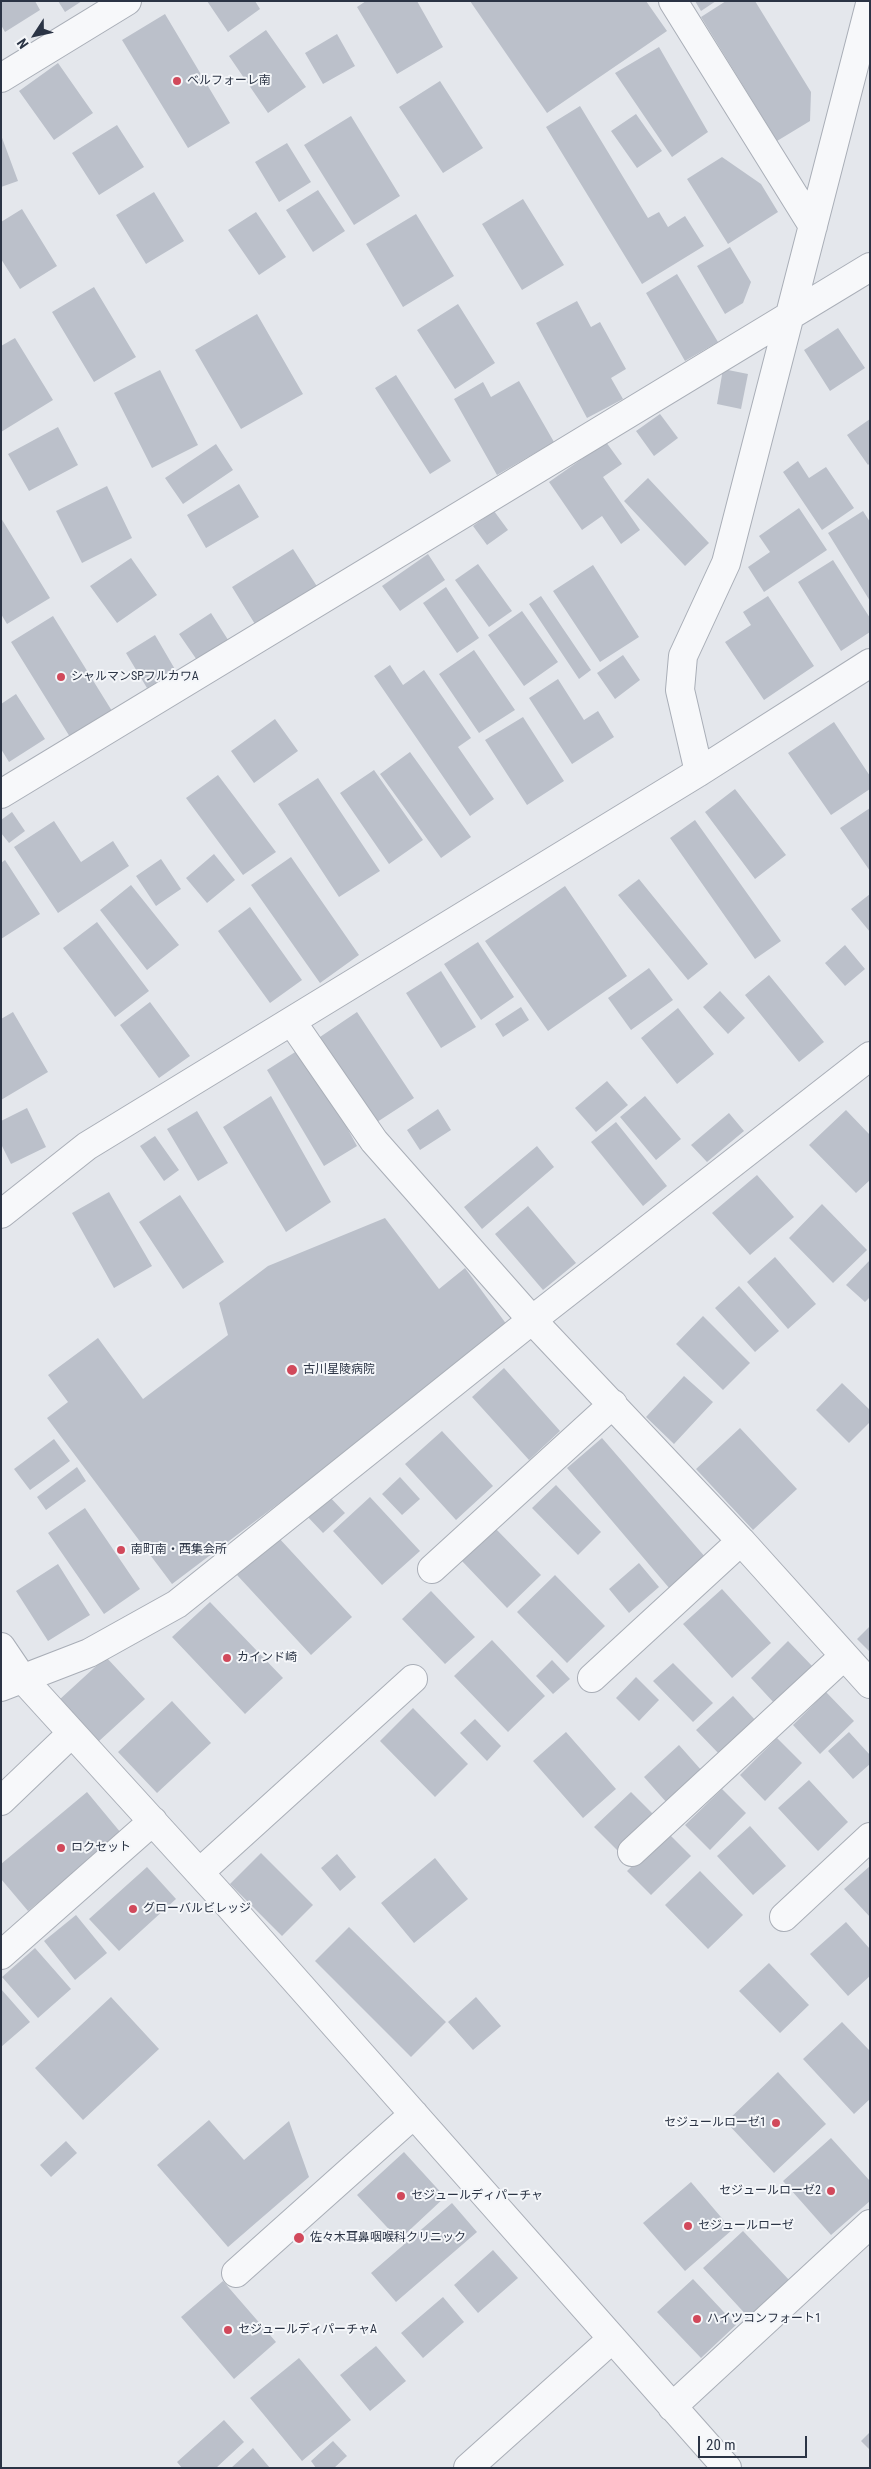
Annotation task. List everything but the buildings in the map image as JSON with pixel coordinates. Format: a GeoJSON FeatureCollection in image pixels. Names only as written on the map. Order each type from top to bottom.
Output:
{"type":"FeatureCollection","features":[{"type":"Feature","properties":{"kind":"street"},"geometry":{"type":"LineString","coordinates":[[1,78],[127,1]]}},
{"type":"Feature","properties":{"kind":"street"},"geometry":{"type":"LineString","coordinates":[[672,1],[813,226]]}},
{"type":"Feature","properties":{"kind":"street"},"geometry":{"type":"LineString","coordinates":[[699,772],[680,690],[683,656],[726,563],[870,4]]}},
{"type":"Feature","properties":{"kind":"street"},"geometry":{"type":"LineString","coordinates":[[1,794],[870,266]]}},
{"type":"Feature","properties":{"kind":"street"},"geometry":{"type":"LineString","coordinates":[[1,1214],[87,1146],[699,772],[870,663]]}},
{"type":"Feature","properties":{"kind":"street"},"geometry":{"type":"LineString","coordinates":[[292,1022],[374,1141],[532,1320],[741,1541],[870,1684]]}},
{"type":"Feature","properties":{"kind":"street"},"geometry":{"type":"LineString","coordinates":[[12,1682],[89,1653],[177,1604],[532,1320],[868,1061]]}},
{"type":"Feature","properties":{"kind":"street"},"geometry":{"type":"LineString","coordinates":[[432,1569],[613,1404]]}},
{"type":"Feature","properties":{"kind":"street"},"geometry":{"type":"LineString","coordinates":[[592,1678],[741,1541]]}},
{"type":"Feature","properties":{"kind":"street"},"geometry":{"type":"LineString","coordinates":[[1,1647],[12,1682],[72,1733],[200,1872],[727,2468]]}},
{"type":"Feature","properties":{"kind":"street"},"geometry":{"type":"LineString","coordinates":[[632,1852],[844,1656]]}},
{"type":"Feature","properties":{"kind":"street"},"geometry":{"type":"LineString","coordinates":[[200,1872],[413,1679]]}},
{"type":"Feature","properties":{"kind":"street"},"geometry":{"type":"LineString","coordinates":[[1,1801],[72,1733]]}},
{"type":"Feature","properties":{"kind":"street"},"geometry":{"type":"LineString","coordinates":[[1,1955],[152,1821]]}},
{"type":"Feature","properties":{"kind":"street"},"geometry":{"type":"LineString","coordinates":[[784,1916],[870,1837]]}},
{"type":"Feature","properties":{"kind":"street"},"geometry":{"type":"LineString","coordinates":[[236,2273],[414,2114]]}},
{"type":"Feature","properties":{"kind":"street"},"geometry":{"type":"LineString","coordinates":[[672,2407],[870,2224]]}},
{"type":"Feature","properties":{"kind":"street"},"geometry":{"type":"LineString","coordinates":[[468,2468],[612,2338]]}},
{"type":"Feature","properties":{"kind":"place","name":"ベルフォーレ南"},"geometry":{"type":"Point","coordinates":[177,81]}},
{"type":"Feature","properties":{"kind":"place","name":"シャルマンSPフルカワA"},"geometry":{"type":"Point","coordinates":[61,677]}},
{"type":"Feature","properties":{"kind":"place","name":"古川星陵病院"},"geometry":{"type":"Point","coordinates":[292,1370]}},
{"type":"Feature","properties":{"kind":"place","name":"南町南・西集会所"},"geometry":{"type":"Point","coordinates":[121,1550]}},
{"type":"Feature","properties":{"kind":"place","name":"カインド崎"},"geometry":{"type":"Point","coordinates":[227,1658]}},
{"type":"Feature","properties":{"kind":"place","name":"ロクセット"},"geometry":{"type":"Point","coordinates":[61,1848]}},
{"type":"Feature","properties":{"kind":"place","name":"グローバルビレッジ"},"geometry":{"type":"Point","coordinates":[133,1909]}},
{"type":"Feature","properties":{"kind":"place","name":"セジュールローゼ1"},"geometry":{"type":"Point","coordinates":[776,2123]}},
{"type":"Feature","properties":{"kind":"place","name":"セジュールローゼ2"},"geometry":{"type":"Point","coordinates":[831,2191]}},
{"type":"Feature","properties":{"kind":"place","name":"セジュールディパーチャ"},"geometry":{"type":"Point","coordinates":[401,2196]}},
{"type":"Feature","properties":{"kind":"place","name":"セジュールローゼ"},"geometry":{"type":"Point","coordinates":[688,2226]}},
{"type":"Feature","properties":{"kind":"place","name":"佐々木耳鼻咽喉科クリニック"},"geometry":{"type":"Point","coordinates":[299,2238]}},
{"type":"Feature","properties":{"kind":"place","name":"ハイツコンフォート1"},"geometry":{"type":"Point","coordinates":[697,2319]}},
{"type":"Feature","properties":{"kind":"place","name":"セジュールディパーチャA"},"geometry":{"type":"Point","coordinates":[228,2330]}}]}
